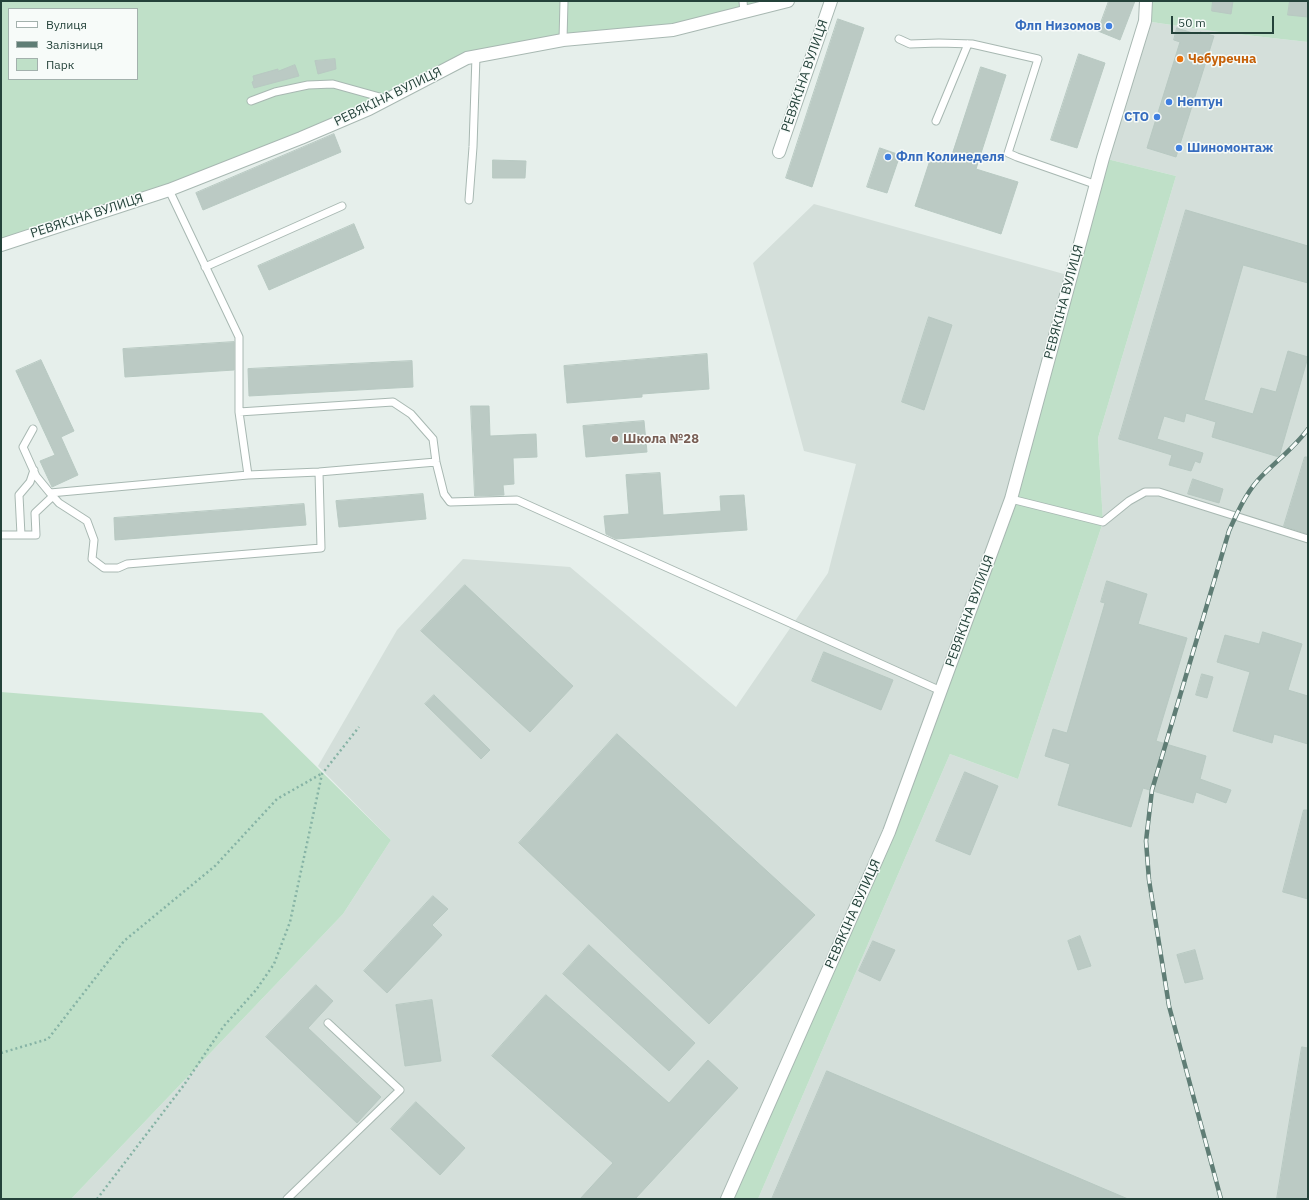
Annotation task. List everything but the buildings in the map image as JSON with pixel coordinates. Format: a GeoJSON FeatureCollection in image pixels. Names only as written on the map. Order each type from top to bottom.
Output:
{"type":"FeatureCollection","features":[{"type":"Feature","properties":{"kind":"street","name":"РЕВЯКІНА ВУЛИЦЯ"},"geometry":{"type":"LineString","coordinates":[[1,245],[169,190],[301,138],[388,99],[467,58],[563,40],[673,30],[743,7],[788,1]]}},
{"type":"Feature","properties":{"kind":"street","name":"РЕВЯКІНА ВУЛИЦЯ"},"geometry":{"type":"LineString","coordinates":[[778,152],[831,1]]}},
{"type":"Feature","properties":{"kind":"street","name":"РЕВЯКІНА ВУЛИЦЯ"},"geometry":{"type":"LineString","coordinates":[[727,1199],[889,832],[1011,499],[1103,158],[1145,21],[1146,1]]}},
{"type":"Feature","properties":{"kind":"lane"},"geometry":{"type":"LineString","coordinates":[[563,40],[564,1]]}},
{"type":"Feature","properties":{"kind":"lane"},"geometry":{"type":"LineString","coordinates":[[899,39],[910,44],[968,44],[1038,59],[1008,153],[1097,184]]}},
{"type":"Feature","properties":{"kind":"lane"},"geometry":{"type":"LineString","coordinates":[[936,121],[968,44]]}},
{"type":"Feature","properties":{"kind":"lane"},"geometry":{"type":"LineString","coordinates":[[469,200],[473,147],[476,56]]}},
{"type":"Feature","properties":{"kind":"lane"},"geometry":{"type":"LineString","coordinates":[[251,101],[275,92],[308,85],[334,84],[388,99]]}},
{"type":"Feature","properties":{"kind":"lane"},"geometry":{"type":"LineString","coordinates":[[169,190],[239,337],[238,412],[248,475]]}},
{"type":"Feature","properties":{"kind":"lane"},"geometry":{"type":"LineString","coordinates":[[205,267],[342,206]]}},
{"type":"Feature","properties":{"kind":"lane"},"geometry":{"type":"LineString","coordinates":[[238,412],[393,402],[411,414],[433,439],[436,462],[444,494],[450,502],[517,500],[941,691]]}},
{"type":"Feature","properties":{"kind":"lane"},"geometry":{"type":"LineString","coordinates":[[34,429],[23,447],[36,476],[59,503],[87,521],[94,540],[92,559],[104,568],[118,568],[127,564],[321,548],[319,472]]}},
{"type":"Feature","properties":{"kind":"lane"},"geometry":{"type":"LineString","coordinates":[[1,535],[36,535],[35,513],[51,495],[248,475],[319,472],[436,462]]}},
{"type":"Feature","properties":{"kind":"lane"},"geometry":{"type":"LineString","coordinates":[[21,535],[19,495],[30,482],[34,470]]}},
{"type":"Feature","properties":{"kind":"lane"},"geometry":{"type":"LineString","coordinates":[[1011,499],[1103,522],[1130,501],[1145,492],[1159,492],[1308,539]]}},
{"type":"Feature","properties":{"kind":"lane"},"geometry":{"type":"LineString","coordinates":[[287,1199],[400,1090],[328,1023]]}},
{"type":"Feature","properties":{"kind":"path"},"geometry":{"type":"LineString","coordinates":[[1,1053],[48,1039],[124,941],[215,866],[277,799],[322,774],[359,726]]}},
{"type":"Feature","properties":{"kind":"path"},"geometry":{"type":"LineString","coordinates":[[97,1199],[184,1086],[223,1027],[256,990],[274,964],[290,922],[322,774]]}},
{"type":"Feature","properties":{"kind":"shaded area"},"geometry":{"type":"Polygon","coordinates":[[[1145,21],[1219,32],[1308,42],[1308,1199],[758,1199],[950,754],[1018,779],[1103,522],[1098,438],[1176,176],[1103,158],[1145,21]]]}},
{"type":"Feature","properties":{"kind":"shaded area"},"geometry":{"type":"Polygon","coordinates":[[[814,204],[1071,276],[1011,499],[889,832],[727,1199],[71,1199],[343,914],[391,840],[318,766],[397,630],[463,559],[570,567],[736,707],[828,573],[856,464],[804,451],[753,263],[814,204]]]}},
{"type":"Feature","properties":{"kind":"green space"},"geometry":{"type":"Polygon","coordinates":[[[1,1],[785,1],[673,30],[467,58],[301,138],[1,245],[1,1]]]}},
{"type":"Feature","properties":{"kind":"green space"},"geometry":{"type":"Polygon","coordinates":[[[1146,1],[1308,1],[1308,42],[1219,32],[1145,21],[1146,1]]]}},
{"type":"Feature","properties":{"kind":"green space"},"geometry":{"type":"Polygon","coordinates":[[[1103,158],[1176,176],[1098,438],[1103,522],[1018,779],[950,754],[758,1199],[727,1199],[889,832],[1011,499],[1103,158]]]}},
{"type":"Feature","properties":{"kind":"green space"},"geometry":{"type":"Polygon","coordinates":[[[1,692],[262,713],[391,840],[343,914],[71,1199],[1,1199],[1,692]]]}},
{"type":"Feature","properties":{"kind":"railway"},"geometry":{"type":"LineString","coordinates":[[1221,1199],[1169,1006],[1149,880],[1146,841],[1152,790],[1229,531],[1242,504],[1253,486],[1297,443],[1308,429]]}},
{"type":"Feature","properties":{"kind":"place","name":"Флп Низомов"},"geometry":{"type":"Point","coordinates":[1109,26]}},
{"type":"Feature","properties":{"kind":"place","name":"Чебуречна"},"geometry":{"type":"Point","coordinates":[1180,59]}},
{"type":"Feature","properties":{"kind":"place","name":"Нептун"},"geometry":{"type":"Point","coordinates":[1169,102]}},
{"type":"Feature","properties":{"kind":"place","name":"СТО"},"geometry":{"type":"Point","coordinates":[1157,117]}},
{"type":"Feature","properties":{"kind":"place","name":"Шиномонтаж"},"geometry":{"type":"Point","coordinates":[1179,148]}},
{"type":"Feature","properties":{"kind":"place","name":"Флп Колинеделя"},"geometry":{"type":"Point","coordinates":[888,157]}},
{"type":"Feature","properties":{"kind":"place","name":"Школа №28"},"geometry":{"type":"Point","coordinates":[615,439]}}]}
